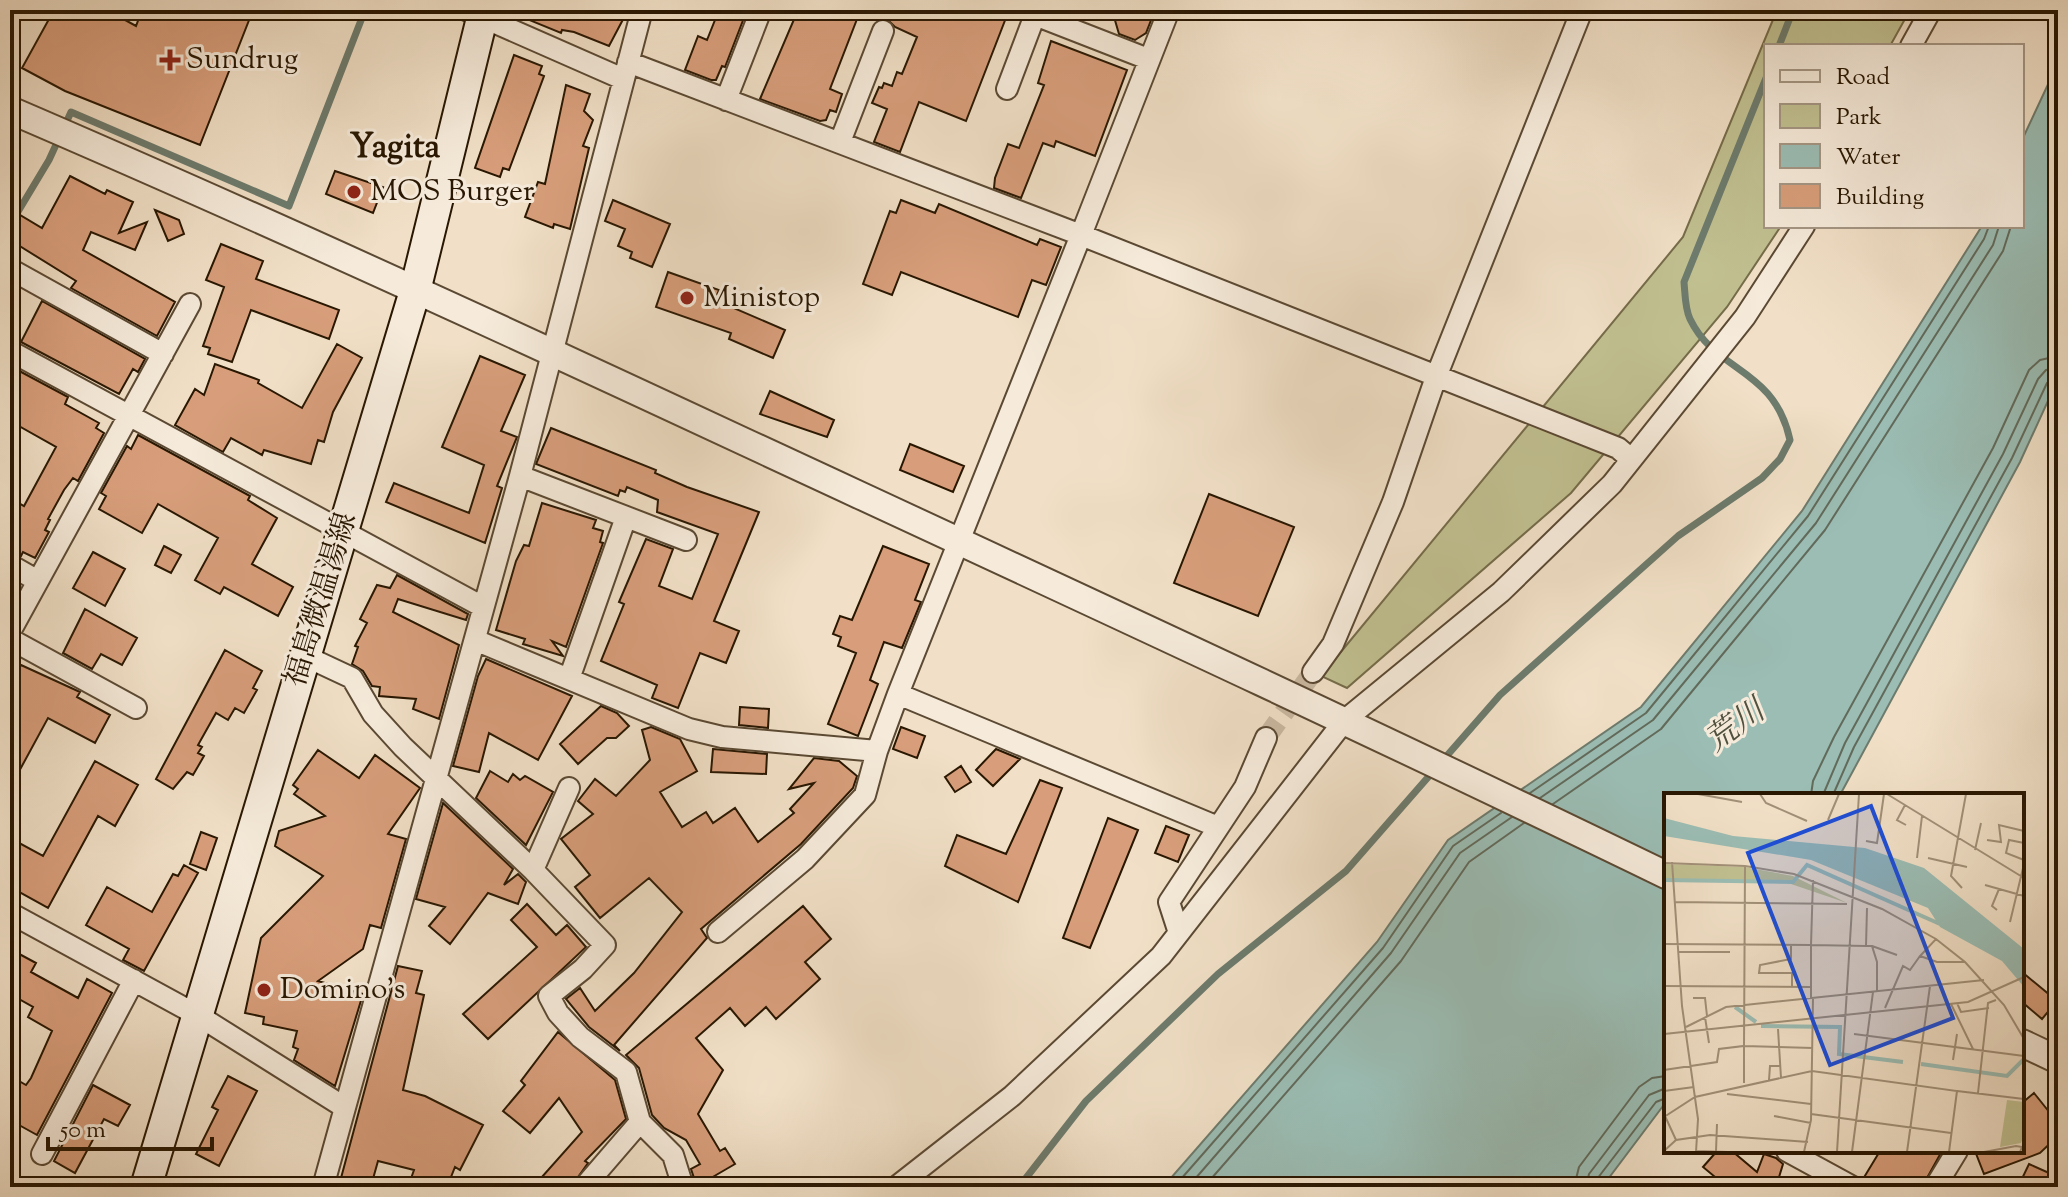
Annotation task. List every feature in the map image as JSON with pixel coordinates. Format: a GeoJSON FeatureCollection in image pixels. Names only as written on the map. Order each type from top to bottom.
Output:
{"type":"FeatureCollection","features":[{"type":"Feature","properties":{"kind":"main road","name":"福島微温湯線"},"geometry":{"type":"LineString","coordinates":[[146,1187],[415,291],[478,12]]}},
{"type":"Feature","properties":{"kind":"street"},"geometry":{"type":"LineString","coordinates":[[323,1187],[520,476],[642,10]]}},
{"type":"Feature","properties":{"kind":"street"},"geometry":{"type":"LineString","coordinates":[[726,100],[761,10]]}},
{"type":"Feature","properties":{"kind":"street"},"geometry":{"type":"LineString","coordinates":[[718,932],[805,859],[865,795],[898,694],[1169,10]]}},
{"type":"Feature","properties":{"kind":"street"},"geometry":{"type":"LineString","coordinates":[[1313,672],[1333,644],[1393,502],[1436,377],[1582,10]]}},
{"type":"Feature","properties":{"kind":"street"},"geometry":{"type":"LineString","coordinates":[[1912,44],[1931,10]]}},
{"type":"Feature","properties":{"kind":"street"},"geometry":{"type":"LineString","coordinates":[[478,12],[626,70],[726,100],[840,142],[1081,235],[1618,448],[1631,459]]}},
{"type":"Feature","properties":{"kind":"street"},"geometry":{"type":"LineString","coordinates":[[1007,89],[1036,13],[1148,59]]}},
{"type":"Feature","properties":{"kind":"street"},"geometry":{"type":"LineString","coordinates":[[840,142],[883,31]]}},
{"type":"Feature","properties":{"kind":"street"},"geometry":{"type":"LineString","coordinates":[[10,110],[255,215],[415,291],[554,350],[1349,721],[1664,874]]}},
{"type":"Feature","properties":{"kind":"street"},"geometry":{"type":"LineString","coordinates":[[896,1187],[1012,1096],[1161,956],[1349,721],[1501,592],[1612,484],[1745,317],[1803,228]]}},
{"type":"Feature","properties":{"kind":"street"},"geometry":{"type":"LineString","coordinates":[[10,269],[163,354]]}},
{"type":"Feature","properties":{"kind":"street"},"geometry":{"type":"LineString","coordinates":[[10,632],[190,304]]}},
{"type":"Feature","properties":{"kind":"street"},"geometry":{"type":"LineString","coordinates":[[10,351],[483,607]]}},
{"type":"Feature","properties":{"kind":"street"},"geometry":{"type":"LineString","coordinates":[[520,476],[686,540]]}},
{"type":"Feature","properties":{"kind":"street"},"geometry":{"type":"LineString","coordinates":[[569,679],[626,517]]}},
{"type":"Feature","properties":{"kind":"street"},"geometry":{"type":"LineString","coordinates":[[10,565],[38,581]]}},
{"type":"Feature","properties":{"kind":"street"},"geometry":{"type":"LineString","coordinates":[[10,639],[136,708]]}},
{"type":"Feature","properties":{"kind":"street"},"geometry":{"type":"LineString","coordinates":[[475,640],[689,729],[722,737],[877,751]]}},
{"type":"Feature","properties":{"kind":"street"},"geometry":{"type":"LineString","coordinates":[[305,656],[352,678],[382,726],[533,870],[605,945],[583,969],[549,996],[558,1013],[580,1037],[626,1072],[640,1122],[673,1155],[683,1187]]}},
{"type":"Feature","properties":{"kind":"street"},"geometry":{"type":"LineString","coordinates":[[898,694],[1218,827]]}},
{"type":"Feature","properties":{"kind":"street"},"geometry":{"type":"LineString","coordinates":[[1179,933],[1169,902],[1199,862],[1245,787],[1266,738]]}},
{"type":"Feature","properties":{"kind":"street"},"geometry":{"type":"LineString","coordinates":[[533,870],[569,788]]}},
{"type":"Feature","properties":{"kind":"street"},"geometry":{"type":"LineString","coordinates":[[10,913],[199,1016],[344,1107]]}},
{"type":"Feature","properties":{"kind":"street"},"geometry":{"type":"LineString","coordinates":[[42,1154],[134,980]]}},
{"type":"Feature","properties":{"kind":"street"},"geometry":{"type":"LineString","coordinates":[[2024,1044],[2058,1060]]}},
{"type":"Feature","properties":{"kind":"street"},"geometry":{"type":"LineString","coordinates":[[584,1187],[640,1122]]}},
{"type":"Feature","properties":{"kind":"street"},"geometry":{"type":"LineString","coordinates":[[1796,1153],[1853,1187]]}},
{"type":"Feature","properties":{"kind":"street"},"geometry":{"type":"LineString","coordinates":[[1935,1187],[1956,1153]]}},
{"type":"Feature","properties":{"kind":"green space"},"geometry":{"type":"Polygon","coordinates":[[[1777,10],[1910,10],[1891,44],[1764,44],[1764,228],[1780,228],[1727,307],[1571,493],[1347,688],[1321,676],[1683,237],[1777,10]]]}},
{"type":"Feature","properties":{"kind":"water","name":"荒川"},"geometry":{"type":"Polygon","coordinates":[[[2058,63],[2058,379],[2020,462],[1841,793],[1664,793],[1664,1105],[1602,1187],[1163,1187],[1377,942],[1448,840],[1641,707],[1802,511],[1981,228],[2024,228],[2024,136],[2058,63]]]}},
{"type":"Feature","properties":{"kind":"building","name":"Sundrug"},"geometry":{"type":"Polygon","coordinates":[[[54,10],[107,10],[136,26],[142,10],[253,10],[200,145],[65,91],[22,68],[54,10]]]}},
{"type":"Feature","properties":{"kind":"building"},"geometry":{"type":"Polygon","coordinates":[[[505,10],[628,10],[609,46],[574,32],[562,30],[561,33],[505,10]]]}},
{"type":"Feature","properties":{"kind":"building"},"geometry":{"type":"Polygon","coordinates":[[[719,10],[747,10],[725,67],[722,66],[716,80],[711,80],[685,70],[698,36],[707,40],[719,10]]]}},
{"type":"Feature","properties":{"kind":"building"},"geometry":{"type":"Polygon","coordinates":[[[798,10],[1009,10],[966,121],[919,102],[900,152],[874,142],[887,109],[872,103],[879,87],[882,88],[884,83],[892,86],[897,72],[902,74],[917,37],[895,27],[887,19],[876,20],[859,14],[830,89],[842,94],[836,112],[830,110],[826,120],[820,121],[760,99],[798,10]]]}},
{"type":"Feature","properties":{"kind":"building"},"geometry":{"type":"Polygon","coordinates":[[[1112,10],[1155,10],[1146,33],[1135,40],[1119,34],[1112,10]]]}},
{"type":"Feature","properties":{"kind":"building"},"geometry":{"type":"Polygon","coordinates":[[[1051,41],[1127,70],[1095,156],[1056,141],[1054,147],[1043,143],[1021,198],[994,188],[995,178],[1008,144],[1019,148],[1044,85],[1038,83],[1051,41]]]}},
{"type":"Feature","properties":{"kind":"building"},"geometry":{"type":"Polygon","coordinates":[[[514,55],[542,66],[539,74],[544,76],[509,170],[503,168],[500,177],[475,168],[514,55]]]}},
{"type":"Feature","properties":{"kind":"building"},"geometry":{"type":"Polygon","coordinates":[[[566,85],[590,94],[584,111],[593,120],[583,146],[589,148],[570,229],[554,224],[553,228],[525,217],[538,182],[545,184],[566,85]]]}},
{"type":"Feature","properties":{"kind":"building","name":"MOS Burger"},"geometry":{"type":"Polygon","coordinates":[[[335,171],[383,187],[373,213],[326,194],[335,171]]]}},
{"type":"Feature","properties":{"kind":"building"},"geometry":{"type":"Polygon","coordinates":[[[70,176],[105,194],[107,190],[133,202],[119,233],[147,222],[135,250],[91,232],[83,250],[175,302],[157,336],[71,288],[76,281],[10,240],[10,209],[42,228],[70,176]]]}},
{"type":"Feature","properties":{"kind":"building"},"geometry":{"type":"Polygon","coordinates":[[[613,200],[670,224],[652,267],[630,258],[632,252],[618,246],[625,229],[605,221],[613,200]]]}},
{"type":"Feature","properties":{"kind":"building"},"geometry":{"type":"Polygon","coordinates":[[[901,200],[935,213],[939,204],[1037,245],[1040,239],[1061,247],[1046,285],[1032,280],[1018,317],[901,272],[892,295],[863,284],[890,211],[896,213],[901,200]]]}},
{"type":"Feature","properties":{"kind":"building"},"geometry":{"type":"Polygon","coordinates":[[[155,210],[179,220],[184,234],[168,241],[155,210]]]}},
{"type":"Feature","properties":{"kind":"building"},"geometry":{"type":"Polygon","coordinates":[[[221,244],[263,261],[256,279],[339,310],[329,339],[251,310],[232,362],[208,354],[210,348],[203,346],[224,287],[206,280],[221,244]]]}},
{"type":"Feature","properties":{"kind":"building"},"geometry":{"type":"Polygon","coordinates":[[[668,272],[719,290],[715,300],[785,330],[773,358],[729,339],[731,333],[656,307],[668,272]]]}},
{"type":"Feature","properties":{"kind":"building"},"geometry":{"type":"Polygon","coordinates":[[[42,301],[145,359],[138,372],[133,369],[119,394],[21,342],[42,301]]]}},
{"type":"Feature","properties":{"kind":"building"},"geometry":{"type":"Polygon","coordinates":[[[337,344],[362,358],[333,412],[324,442],[318,440],[311,464],[264,450],[262,455],[231,438],[223,452],[175,425],[195,389],[204,395],[215,364],[259,380],[258,383],[302,408],[337,344]]]}},
{"type":"Feature","properties":{"kind":"building"},"geometry":{"type":"Polygon","coordinates":[[[480,356],[525,375],[501,431],[517,437],[497,486],[502,488],[485,543],[386,502],[394,483],[469,513],[484,465],[442,447],[480,356]]]}},
{"type":"Feature","properties":{"kind":"building"},"geometry":{"type":"Polygon","coordinates":[[[10,366],[68,397],[65,404],[99,423],[96,428],[104,433],[78,481],[73,478],[64,490],[48,519],[45,530],[49,532],[35,558],[23,552],[21,556],[10,552],[10,498],[24,506],[56,447],[10,421],[10,366]]]}},
{"type":"Feature","properties":{"kind":"building"},"geometry":{"type":"Polygon","coordinates":[[[770,391],[834,420],[827,437],[760,414],[770,391]]]}},
{"type":"Feature","properties":{"kind":"building"},"geometry":{"type":"Polygon","coordinates":[[[551,428],[656,470],[655,473],[687,487],[759,512],[714,621],[739,631],[726,663],[700,653],[678,708],[652,698],[657,685],[601,661],[624,604],[619,602],[646,539],[673,549],[659,586],[692,599],[718,534],[657,512],[658,500],[627,487],[625,492],[620,490],[618,496],[536,464],[551,428]]]}},
{"type":"Feature","properties":{"kind":"building"},"geometry":{"type":"Polygon","coordinates":[[[138,435],[250,496],[248,500],[277,518],[252,564],[293,587],[278,616],[224,587],[220,594],[195,580],[218,538],[158,504],[142,533],[99,509],[106,496],[101,493],[127,446],[131,449],[138,435]]]}},
{"type":"Feature","properties":{"kind":"building"},"geometry":{"type":"Polygon","coordinates":[[[910,444],[964,466],[953,492],[900,470],[910,444]]]}},
{"type":"Feature","properties":{"kind":"building"},"geometry":{"type":"Polygon","coordinates":[[[1209,494],[1294,527],[1258,616],[1174,583],[1209,494]]]}},
{"type":"Feature","properties":{"kind":"building"},"geometry":{"type":"Polygon","coordinates":[[[542,503],[596,520],[593,528],[603,531],[600,542],[603,543],[566,647],[552,641],[563,656],[523,644],[525,639],[496,630],[516,561],[524,545],[529,546],[542,503]]]}},
{"type":"Feature","properties":{"kind":"building"},"geometry":{"type":"Polygon","coordinates":[[[164,546],[181,555],[171,573],[155,565],[164,546]]]}},
{"type":"Feature","properties":{"kind":"building"},"geometry":{"type":"Polygon","coordinates":[[[883,546],[929,564],[915,600],[921,602],[902,648],[884,642],[870,680],[878,684],[858,736],[828,724],[856,653],[838,646],[841,637],[833,634],[840,616],[852,620],[883,546]]]}},
{"type":"Feature","properties":{"kind":"building"},"geometry":{"type":"Polygon","coordinates":[[[93,552],[125,569],[105,606],[73,588],[93,552]]]}},
{"type":"Feature","properties":{"kind":"building"},"geometry":{"type":"Polygon","coordinates":[[[397,575],[468,614],[466,620],[398,599],[393,612],[459,645],[439,719],[413,709],[416,699],[379,696],[380,687],[372,686],[363,671],[352,664],[358,647],[355,646],[367,623],[360,619],[377,585],[390,588],[397,575]]]}},
{"type":"Feature","properties":{"kind":"building"},"geometry":{"type":"Polygon","coordinates":[[[85,609],[137,638],[122,665],[101,654],[92,669],[63,653],[85,609]]]}},
{"type":"Feature","properties":{"kind":"building"},"geometry":{"type":"Polygon","coordinates":[[[225,650],[262,671],[253,688],[257,690],[244,713],[235,708],[228,720],[216,713],[198,745],[202,747],[198,753],[204,756],[193,775],[187,772],[173,789],[156,779],[225,650]]]}},
{"type":"Feature","properties":{"kind":"building"},"geometry":{"type":"Polygon","coordinates":[[[486,659],[572,696],[538,760],[489,733],[479,772],[453,766],[478,676],[486,659]]]}},
{"type":"Feature","properties":{"kind":"building"},"geometry":{"type":"Polygon","coordinates":[[[21,665],[80,692],[77,697],[110,715],[95,743],[48,718],[10,788],[10,685],[21,665]]]}},
{"type":"Feature","properties":{"kind":"building"},"geometry":{"type":"Polygon","coordinates":[[[601,706],[617,713],[629,726],[616,738],[607,738],[578,764],[560,744],[601,706]]]}},
{"type":"Feature","properties":{"kind":"building"},"geometry":{"type":"Polygon","coordinates":[[[740,707],[769,709],[768,728],[739,725],[740,707]]]}},
{"type":"Feature","properties":{"kind":"building"},"geometry":{"type":"Polygon","coordinates":[[[651,727],[680,739],[697,771],[660,792],[682,827],[706,812],[713,823],[735,808],[758,842],[794,813],[790,809],[814,783],[789,789],[814,758],[839,761],[857,776],[853,788],[801,844],[701,929],[707,938],[614,1045],[620,1051],[589,1027],[566,999],[580,988],[595,1011],[634,973],[682,912],[649,878],[600,918],[575,887],[590,875],[561,839],[593,814],[578,801],[595,779],[616,796],[650,760],[642,730],[651,727]]]}},
{"type":"Feature","properties":{"kind":"building"},"geometry":{"type":"Polygon","coordinates":[[[901,727],[925,736],[917,758],[893,749],[901,727]]]}},
{"type":"Feature","properties":{"kind":"building"},"geometry":{"type":"Polygon","coordinates":[[[713,749],[767,754],[766,774],[711,772],[713,749]]]}},
{"type":"Feature","properties":{"kind":"building"},"geometry":{"type":"Polygon","coordinates":[[[996,749],[1020,759],[993,786],[976,770],[996,749]]]}},
{"type":"Feature","properties":{"kind":"building"},"geometry":{"type":"Polygon","coordinates":[[[318,750],[359,778],[375,755],[420,788],[388,834],[406,839],[381,928],[370,925],[363,949],[318,981],[363,994],[335,1086],[294,1060],[298,1049],[293,1047],[297,1031],[263,1024],[264,1017],[245,1013],[261,938],[323,876],[275,846],[279,831],[325,816],[294,794],[298,789],[293,785],[318,750]]]}},
{"type":"Feature","properties":{"kind":"building"},"geometry":{"type":"Polygon","coordinates":[[[95,761],[138,785],[115,826],[98,816],[48,908],[10,887],[10,838],[43,856],[95,761]]]}},
{"type":"Feature","properties":{"kind":"building"},"geometry":{"type":"Polygon","coordinates":[[[961,766],[971,782],[955,792],[945,777],[961,766]]]}},
{"type":"Feature","properties":{"kind":"building"},"geometry":{"type":"Polygon","coordinates":[[[490,771],[508,782],[513,774],[520,780],[525,776],[553,792],[526,845],[476,798],[490,771]]]}},
{"type":"Feature","properties":{"kind":"building"},"geometry":{"type":"Polygon","coordinates":[[[1040,780],[1062,788],[1018,902],[945,866],[957,835],[1006,854],[1040,780]]]}},
{"type":"Feature","properties":{"kind":"building"},"geometry":{"type":"Polygon","coordinates":[[[443,803],[513,869],[504,885],[518,874],[526,882],[518,904],[488,893],[450,944],[429,926],[445,907],[416,899],[443,803]]]}},
{"type":"Feature","properties":{"kind":"building"},"geometry":{"type":"Polygon","coordinates":[[[1108,818],[1138,830],[1090,948],[1063,938],[1108,818]]]}},
{"type":"Feature","properties":{"kind":"building"},"geometry":{"type":"Polygon","coordinates":[[[1166,826],[1189,835],[1178,862],[1155,853],[1166,826]]]}},
{"type":"Feature","properties":{"kind":"building"},"geometry":{"type":"Polygon","coordinates":[[[201,832],[217,838],[206,870],[190,864],[201,832]]]}},
{"type":"Feature","properties":{"kind":"building"},"geometry":{"type":"Polygon","coordinates":[[[184,865],[198,873],[144,971],[123,960],[129,949],[86,925],[107,887],[152,912],[173,874],[178,876],[184,865]]]}},
{"type":"Feature","properties":{"kind":"building"},"geometry":{"type":"Polygon","coordinates":[[[527,904],[556,935],[567,925],[586,947],[488,1039],[463,1014],[537,947],[511,920],[527,904]]]}},
{"type":"Feature","properties":{"kind":"building"},"geometry":{"type":"Polygon","coordinates":[[[803,906],[831,939],[805,962],[820,979],[776,1019],[766,1007],[745,1026],[730,1008],[696,1038],[723,1070],[698,1114],[720,1151],[725,1148],[735,1164],[711,1178],[713,1181],[697,1187],[691,1169],[700,1164],[686,1140],[664,1128],[652,1115],[639,1068],[626,1055],[803,906]]]}},
{"type":"Feature","properties":{"kind":"building"},"geometry":{"type":"Polygon","coordinates":[[[10,949],[36,963],[31,972],[78,998],[87,979],[112,993],[37,1135],[10,1120],[10,1096],[19,1081],[26,1085],[31,1078],[52,1031],[28,1017],[33,1007],[10,994],[10,949]]]}},
{"type":"Feature","properties":{"kind":"building"},"geometry":{"type":"Polygon","coordinates":[[[398,966],[422,971],[416,993],[424,995],[403,1090],[425,1096],[483,1125],[460,1170],[455,1167],[447,1187],[408,1187],[414,1170],[378,1161],[371,1186],[341,1178],[398,966]]]}},
{"type":"Feature","properties":{"kind":"building"},"geometry":{"type":"Polygon","coordinates":[[[2024,974],[2057,1001],[2042,1019],[2024,1004],[2024,974]]]}},
{"type":"Feature","properties":{"kind":"building"},"geometry":{"type":"Polygon","coordinates":[[[558,1032],[615,1080],[626,1119],[585,1161],[588,1163],[571,1187],[533,1187],[582,1132],[559,1098],[530,1133],[503,1111],[525,1085],[521,1081],[558,1032]]]}},
{"type":"Feature","properties":{"kind":"building"},"geometry":{"type":"Polygon","coordinates":[[[228,1076],[257,1091],[219,1166],[196,1154],[218,1110],[212,1107],[228,1076]]]}},
{"type":"Feature","properties":{"kind":"building"},"geometry":{"type":"Polygon","coordinates":[[[93,1085],[130,1105],[118,1126],[104,1119],[75,1173],[54,1161],[93,1085]]]}},
{"type":"Feature","properties":{"kind":"building"},"geometry":{"type":"Polygon","coordinates":[[[2034,1093],[2058,1123],[2058,1136],[2040,1153],[1984,1174],[1976,1153],[2024,1153],[2024,1101],[2034,1093]]]}},
{"type":"Feature","properties":{"kind":"building"},"geometry":{"type":"Polygon","coordinates":[[[1715,1153],[1734,1153],[1757,1172],[1764,1154],[1783,1164],[1776,1187],[1727,1187],[1703,1167],[1715,1153]]]}},
{"type":"Feature","properties":{"kind":"building"},"geometry":{"type":"Polygon","coordinates":[[[1879,1153],[1941,1153],[1922,1187],[1866,1187],[1863,1179],[1879,1153]]]}},
{"type":"Feature","properties":{"kind":"building"},"geometry":{"type":"Polygon","coordinates":[[[2029,1164],[2058,1177],[2058,1187],[2018,1187],[2029,1164]]]}},
{"type":"Feature","properties":{"kind":"waterway"},"geometry":{"type":"LineString","coordinates":[[10,225],[49,160],[71,112],[289,206],[365,10]]}},
{"type":"Feature","properties":{"kind":"waterway"},"geometry":{"type":"LineString","coordinates":[[1780,44],[1793,10]]}},
{"type":"Feature","properties":{"kind":"waterway"},"geometry":{"type":"LineString","coordinates":[[1019,1187],[1086,1101],[1218,974],[1346,871],[1500,695],[1678,536],[1762,478],[1780,459],[1790,440],[1782,416],[1758,384],[1701,337],[1688,315],[1684,282],[1764,83]]}},
{"type":"Feature","properties":{"kind":"tunnel"},"geometry":{"type":"LineString","coordinates":[[1266,738],[1313,672]]}},
{"type":"Feature","properties":{"kind":"place","name":"Sundrug"},"geometry":{"type":"Point","coordinates":[170,60]}},
{"type":"Feature","properties":{"kind":"place","name":"MOS Burger"},"geometry":{"type":"Point","coordinates":[354,192]}},
{"type":"Feature","properties":{"kind":"place","name":"Ministop"},"geometry":{"type":"Point","coordinates":[687,298]}},
{"type":"Feature","properties":{"kind":"place","name":"Domino's"},"geometry":{"type":"Point","coordinates":[264,990]}},
{"type":"Feature","properties":{"kind":"district","name":"Yagita"},"geometry":{"type":"Point","coordinates":[395,148]}}]}
